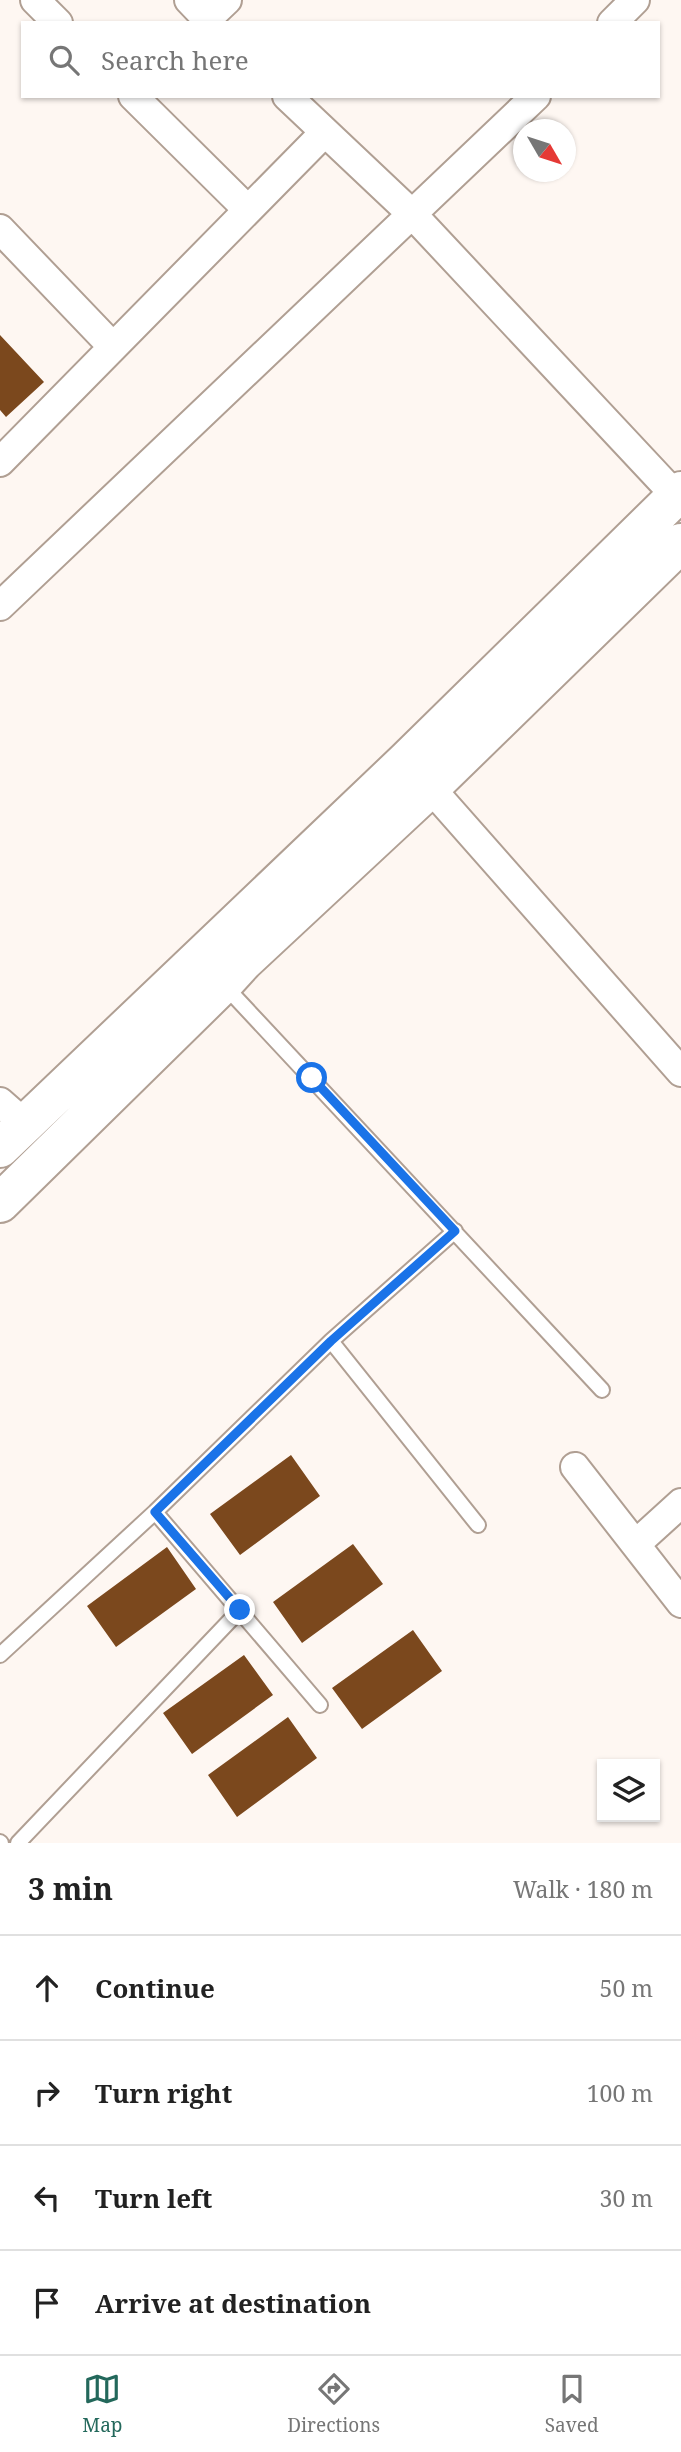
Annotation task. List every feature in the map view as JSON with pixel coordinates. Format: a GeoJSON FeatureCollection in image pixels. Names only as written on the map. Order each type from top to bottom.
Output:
{"type":"FeatureCollection","features":[{"type":"Feature","properties":{"kind":"highway"},"geometry":{"type":"LineString","coordinates":[[0,1203],[223,984],[678,493]]}},
{"type":"Feature","properties":{"kind":"highway"},"geometry":{"type":"LineString","coordinates":[[8,1125],[418,775],[681,543]]}},
{"type":"Feature","properties":{"kind":"street"},"geometry":{"type":"LineString","coordinates":[[36,0],[56,21]]}},
{"type":"Feature","properties":{"kind":"street"},"geometry":{"type":"LineString","coordinates":[[614,21],[635,0]]}},
{"type":"Feature","properties":{"kind":"street"},"geometry":{"type":"LineString","coordinates":[[135,98],[248,210]]}},
{"type":"Feature","properties":{"kind":"street"},"geometry":{"type":"LineString","coordinates":[[289,98],[413,215],[678,493]]}},
{"type":"Feature","properties":{"kind":"street"},"geometry":{"type":"LineString","coordinates":[[0,606],[534,98]]}},
{"type":"Feature","properties":{"kind":"street"},"geometry":{"type":"LineString","coordinates":[[0,462],[325,132]]}},
{"type":"Feature","properties":{"kind":"street"},"geometry":{"type":"LineString","coordinates":[[0,229],[113,347]]}},
{"type":"Feature","properties":{"kind":"street"},"geometry":{"type":"LineString","coordinates":[[418,775],[681,1072]]}},
{"type":"Feature","properties":{"kind":"street"},"geometry":{"type":"LineString","coordinates":[[575,1467],[681,1603]]}},
{"type":"Feature","properties":{"kind":"street"},"geometry":{"type":"LineString","coordinates":[[636,1545],[681,1503]]}},
{"type":"Feature","properties":{"kind":"lane"},"geometry":{"type":"LineString","coordinates":[[223,984],[602,1390]]}},
{"type":"Feature","properties":{"kind":"lane"},"geometry":{"type":"LineString","coordinates":[[0,1655],[155,1512],[331,1341],[455,1231]]}},
{"type":"Feature","properties":{"kind":"lane"},"geometry":{"type":"LineString","coordinates":[[331,1341],[478,1525]]}},
{"type":"Feature","properties":{"kind":"lane"},"geometry":{"type":"LineString","coordinates":[[155,1512],[320,1705]]}},
{"type":"Feature","properties":{"kind":"lane"},"geometry":{"type":"LineString","coordinates":[[18,1843],[240,1610]]}},
{"type":"Feature","properties":{"kind":"building"},"geometry":{"type":"Polygon","coordinates":[[[0,335],[44,382],[6,417],[0,410],[0,335]]]}},
{"type":"Feature","properties":{"kind":"building"},"geometry":{"type":"Polygon","coordinates":[[[291,1455],[320,1496],[240,1555],[210,1514],[291,1455]]]}},
{"type":"Feature","properties":{"kind":"building"},"geometry":{"type":"Polygon","coordinates":[[[353,1544],[383,1584],[302,1643],[273,1602],[353,1544]]]}},
{"type":"Feature","properties":{"kind":"building"},"geometry":{"type":"Polygon","coordinates":[[[167,1547],[196,1589],[116,1647],[87,1606],[167,1547]]]}},
{"type":"Feature","properties":{"kind":"building"},"geometry":{"type":"Polygon","coordinates":[[[413,1630],[442,1671],[362,1729],[332,1688],[413,1630]]]}},
{"type":"Feature","properties":{"kind":"building"},"geometry":{"type":"Polygon","coordinates":[[[244,1655],[273,1695],[192,1754],[163,1713],[244,1655]]]}},
{"type":"Feature","properties":{"kind":"building"},"geometry":{"type":"Polygon","coordinates":[[[288,1717],[317,1758],[237,1817],[208,1775],[288,1717]]]}},
{"type":"Feature","properties":{"kind":"route"},"geometry":{"type":"LineString","coordinates":[[240,1610],[155,1512],[331,1341],[455,1231],[312,1078]]}}]}
